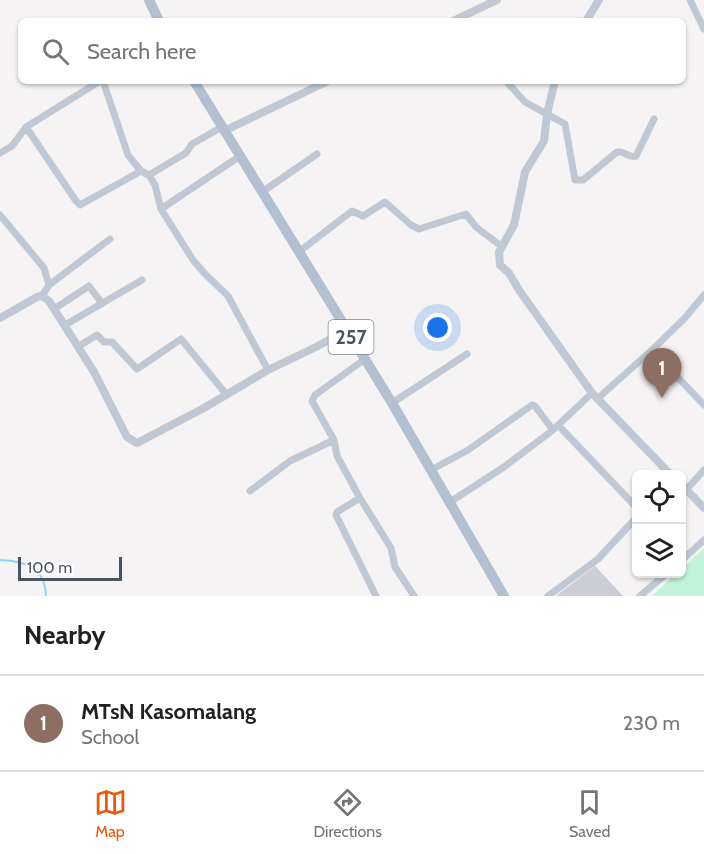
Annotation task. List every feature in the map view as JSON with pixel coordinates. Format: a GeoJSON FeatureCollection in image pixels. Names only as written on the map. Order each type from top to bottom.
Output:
{"type":"FeatureCollection","features":[{"type":"Feature","properties":{"kind":"main road"},"geometry":{"type":"LineString","coordinates":[[149,0],[158,18]]}},
{"type":"Feature","properties":{"kind":"main road","name":"257"},"geometry":{"type":"LineString","coordinates":[[196,84],[392,403],[504,596]]}},
{"type":"Feature","properties":{"kind":"street"},"geometry":{"type":"LineString","coordinates":[[459,18],[497,0]]}},
{"type":"Feature","properties":{"kind":"street"},"geometry":{"type":"LineString","coordinates":[[588,18],[599,0]]}},
{"type":"Feature","properties":{"kind":"street"},"geometry":{"type":"LineString","coordinates":[[690,0],[704,29]]}},
{"type":"Feature","properties":{"kind":"street"},"geometry":{"type":"LineString","coordinates":[[0,153],[12,146],[26,127],[97,84]]}},
{"type":"Feature","properties":{"kind":"street"},"geometry":{"type":"LineString","coordinates":[[103,84],[126,149],[141,171],[149,175],[155,185],[161,209],[198,267],[228,296],[268,369]]}},
{"type":"Feature","properties":{"kind":"street"},"geometry":{"type":"LineString","coordinates":[[149,175],[186,153],[192,144],[321,84]]}},
{"type":"Feature","properties":{"kind":"street"},"geometry":{"type":"LineString","coordinates":[[509,84],[525,102],[566,124],[575,180],[582,180],[617,152],[636,156],[654,119]]}},
{"type":"Feature","properties":{"kind":"street"},"geometry":{"type":"LineString","coordinates":[[554,84],[547,114],[544,141],[525,172],[514,225],[501,246],[498,259],[500,265],[509,273],[594,396],[667,470]]}},
{"type":"Feature","properties":{"kind":"street"},"geometry":{"type":"LineString","coordinates":[[26,127],[80,205],[141,171]]}},
{"type":"Feature","properties":{"kind":"street"},"geometry":{"type":"LineString","coordinates":[[262,192],[317,154]]}},
{"type":"Feature","properties":{"kind":"street"},"geometry":{"type":"LineString","coordinates":[[161,209],[240,156]]}},
{"type":"Feature","properties":{"kind":"street"},"geometry":{"type":"LineString","coordinates":[[300,251],[352,211],[363,216],[385,202],[419,229],[466,214],[478,230],[501,246]]}},
{"type":"Feature","properties":{"kind":"street"},"geometry":{"type":"LineString","coordinates":[[0,215],[44,268],[50,285]]}},
{"type":"Feature","properties":{"kind":"street"},"geometry":{"type":"LineString","coordinates":[[0,318],[42,296],[50,285],[110,239]]}},
{"type":"Feature","properties":{"kind":"street"},"geometry":{"type":"LineString","coordinates":[[65,325],[142,279]]}},
{"type":"Feature","properties":{"kind":"street"},"geometry":{"type":"LineString","coordinates":[[54,309],[89,286],[101,302]]}},
{"type":"Feature","properties":{"kind":"street"},"geometry":{"type":"LineString","coordinates":[[450,502],[504,467],[652,350],[684,319],[704,295]]}},
{"type":"Feature","properties":{"kind":"street"},"geometry":{"type":"LineString","coordinates":[[42,296],[49,301],[79,346],[104,389],[127,437],[134,442],[141,442],[204,408],[268,369],[347,330]]}},
{"type":"Feature","properties":{"kind":"street"},"geometry":{"type":"LineString","coordinates":[[79,346],[97,334],[104,342],[112,342],[137,369],[181,339],[226,394]]}},
{"type":"Feature","properties":{"kind":"street"},"geometry":{"type":"LineString","coordinates":[[652,350],[704,405]]}},
{"type":"Feature","properties":{"kind":"street"},"geometry":{"type":"LineString","coordinates":[[392,403],[467,354]]}},
{"type":"Feature","properties":{"kind":"street"},"geometry":{"type":"LineString","coordinates":[[365,359],[312,401],[334,440],[337,456],[391,548],[395,567],[414,596]]}},
{"type":"Feature","properties":{"kind":"street"},"geometry":{"type":"LineString","coordinates":[[431,470],[468,450],[532,405],[632,503]]}},
{"type":"Feature","properties":{"kind":"street"},"geometry":{"type":"LineString","coordinates":[[250,491],[281,466],[334,440]]}},
{"type":"Feature","properties":{"kind":"street"},"geometry":{"type":"LineString","coordinates":[[686,485],[704,471]]}},
{"type":"Feature","properties":{"kind":"street"},"geometry":{"type":"LineString","coordinates":[[686,489],[704,508]]}},
{"type":"Feature","properties":{"kind":"street"},"geometry":{"type":"LineString","coordinates":[[360,498],[337,512],[336,515],[376,596]]}},
{"type":"Feature","properties":{"kind":"street"},"geometry":{"type":"LineString","coordinates":[[548,596],[598,559],[632,523]]}},
{"type":"Feature","properties":{"kind":"street"},"geometry":{"type":"LineString","coordinates":[[686,556],[704,540]]}},
{"type":"Feature","properties":{"kind":"street"},"geometry":{"type":"LineString","coordinates":[[640,596],[660,578]]}},
{"type":"Feature","properties":{"kind":"green space"},"geometry":{"type":"Polygon","coordinates":[[[704,548],[704,596],[652,596],[672,578],[686,578],[686,565],[704,548]]]}},
{"type":"Feature","properties":{"kind":"building"},"geometry":{"type":"Polygon","coordinates":[[[595,566],[623,596],[556,596],[595,566]]]}},
{"type":"Feature","properties":{"kind":"waterway"},"geometry":{"type":"LineString","coordinates":[[0,560],[25,564],[38,572],[45,586],[46,596]]}},
{"type":"Feature","properties":{"kind":"place","name":"MTsN Kasomalang"},"geometry":{"type":"Point","coordinates":[662,398]}}]}
